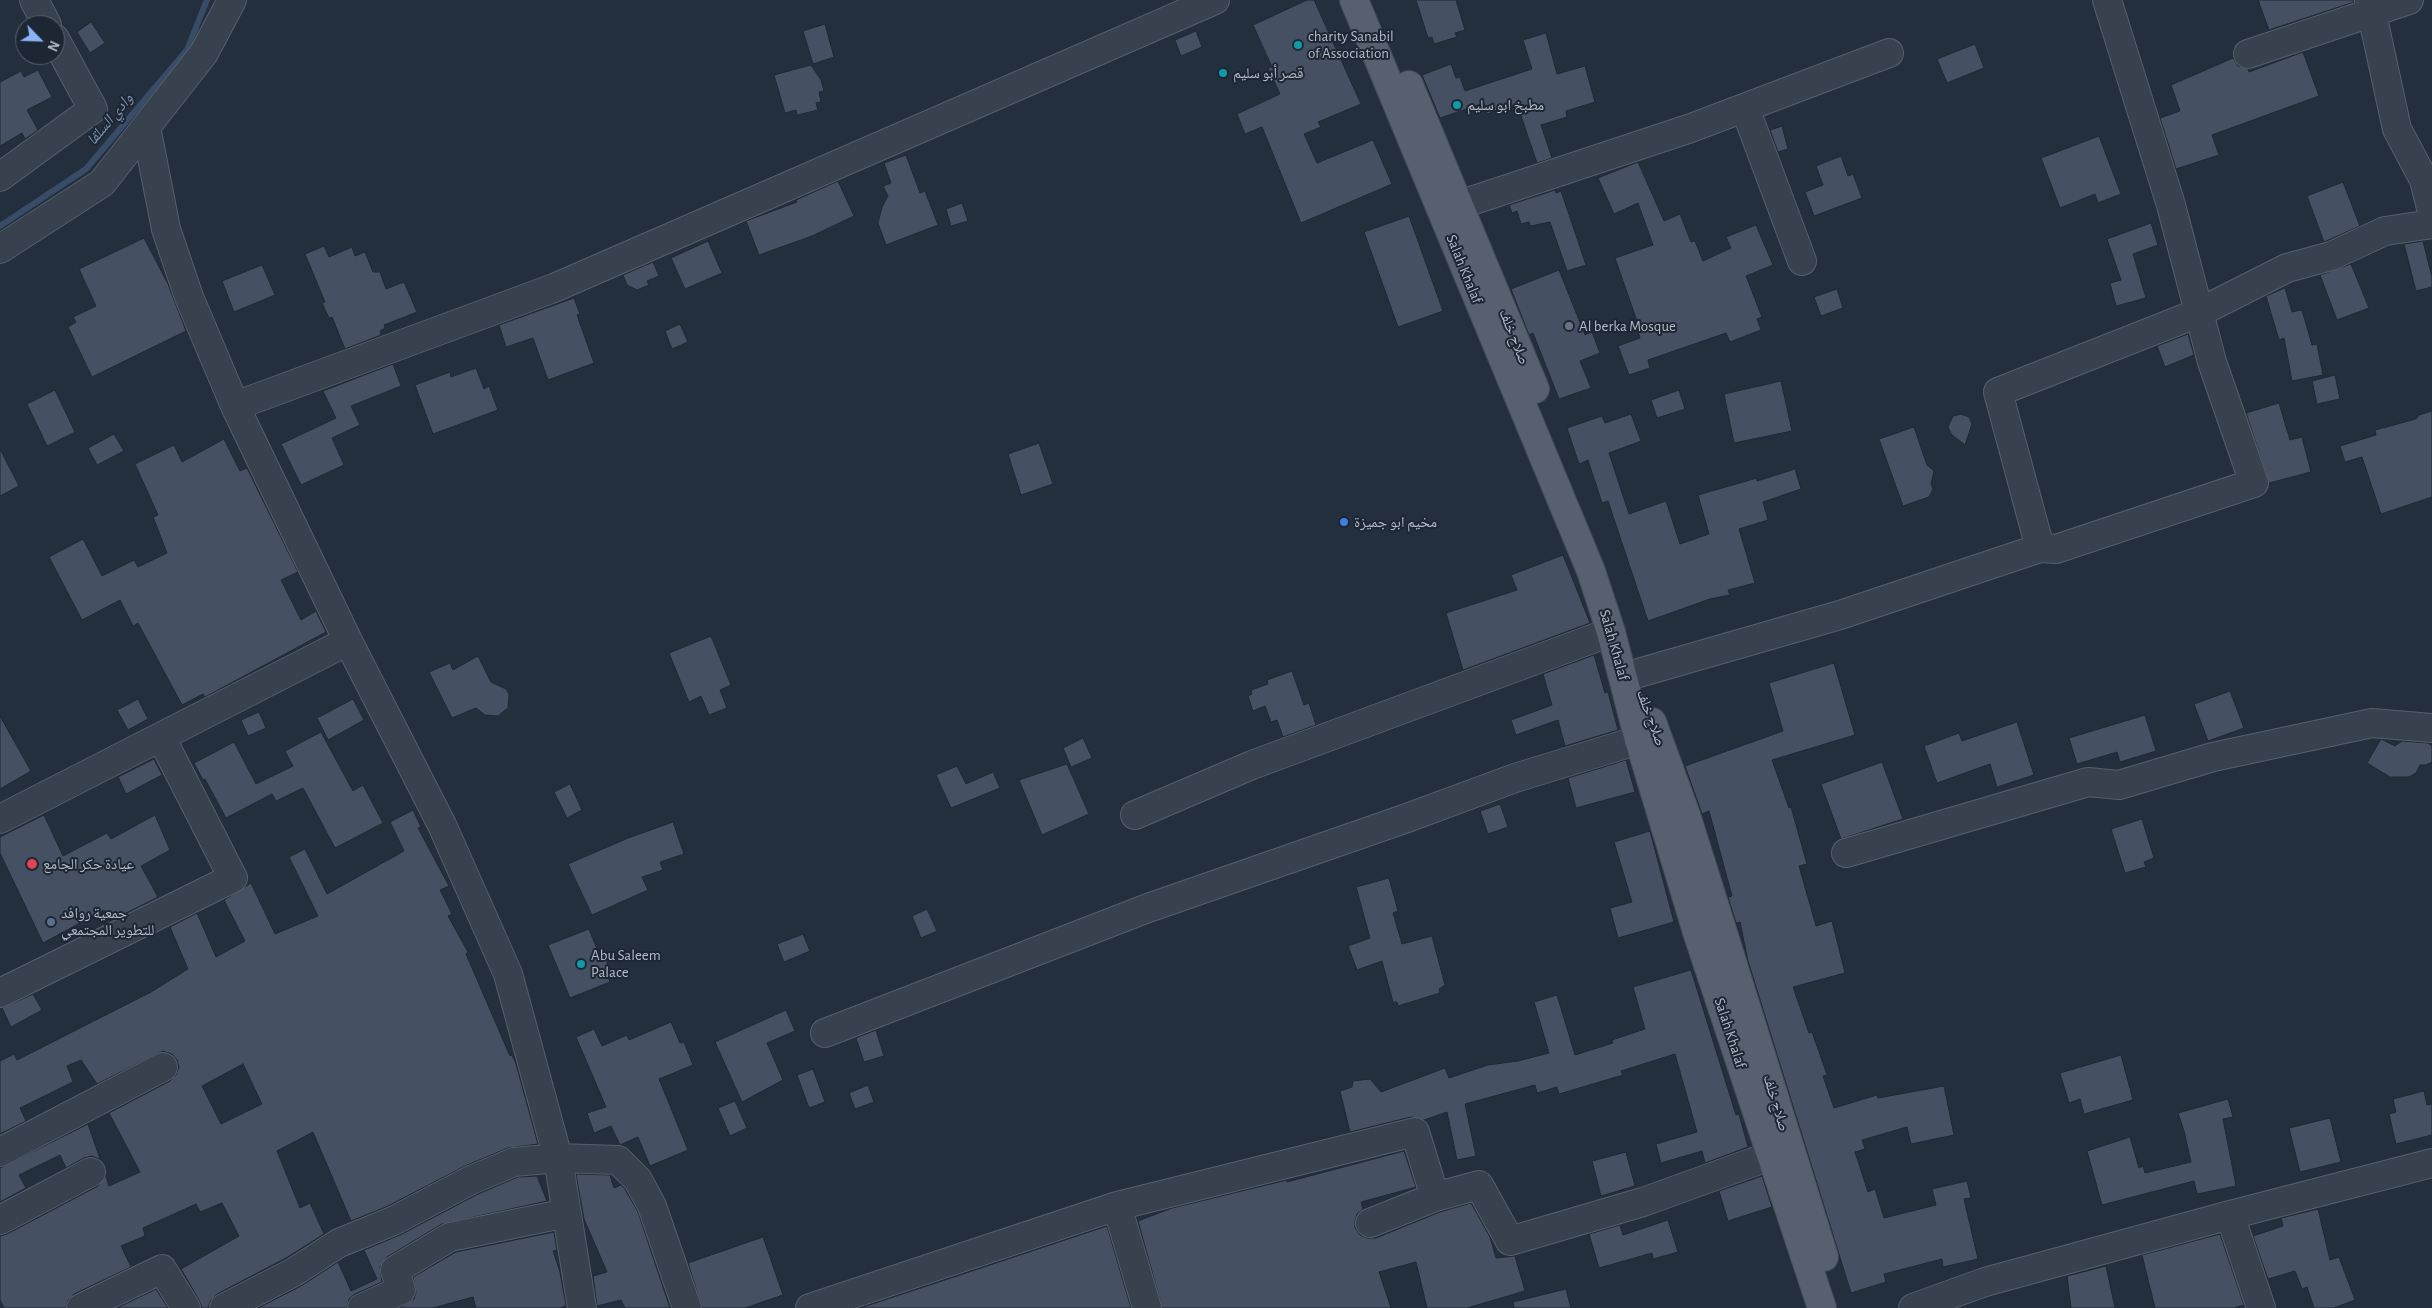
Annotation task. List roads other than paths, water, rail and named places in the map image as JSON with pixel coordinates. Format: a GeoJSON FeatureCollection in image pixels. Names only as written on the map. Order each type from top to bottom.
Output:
{"type":"FeatureCollection","features":[{"type":"Feature","properties":{"kind":"main road","name":"Salah Khalaf"},"geometry":{"type":"LineString","coordinates":[[1354,0],[1476,298],[1574,529],[1611,632],[1639,740],[1697,932],[1822,1308]]}},
{"type":"Feature","properties":{"kind":"main road","name":"صلاح خلف"},"geometry":{"type":"LineString","coordinates":[[1374,0],[1612,583],[1635,674],[1692,833],[1842,1308]]}},
{"type":"Feature","properties":{"kind":"street"},"geometry":{"type":"LineString","coordinates":[[34,0],[42,15]]}},
{"type":"Feature","properties":{"kind":"street"},"geometry":{"type":"LineString","coordinates":[[0,249],[102,184],[204,53],[232,0]]}},
{"type":"Feature","properties":{"kind":"street"},"geometry":{"type":"LineString","coordinates":[[234,406],[554,288],[1215,0]]}},
{"type":"Feature","properties":{"kind":"street"},"geometry":{"type":"LineString","coordinates":[[1635,674],[1840,615],[2040,548],[2056,549],[2254,483],[2224,398],[2198,313],[2171,205],[2107,0]]}},
{"type":"Feature","properties":{"kind":"street"},"geometry":{"type":"LineString","coordinates":[[2248,54],[2371,6],[2409,0]]}},
{"type":"Feature","properties":{"kind":"street"},"geometry":{"type":"LineString","coordinates":[[2371,6],[2397,129],[2424,180],[2432,212]]}},
{"type":"Feature","properties":{"kind":"street"},"geometry":{"type":"LineString","coordinates":[[1459,205],[1691,128],[1889,53]]}},
{"type":"Feature","properties":{"kind":"street"},"geometry":{"type":"LineString","coordinates":[[0,177],[93,109],[65,57]]}},
{"type":"Feature","properties":{"kind":"street"},"geometry":{"type":"LineString","coordinates":[[1745,108],[1802,261]]}},
{"type":"Feature","properties":{"kind":"street"},"geometry":{"type":"LineString","coordinates":[[146,127],[166,229],[189,297],[234,406],[348,642],[442,825],[508,974],[558,1158],[582,1308]]}},
{"type":"Feature","properties":{"kind":"street"},"geometry":{"type":"LineString","coordinates":[[2040,548],[1998,392],[2198,313],[2287,268],[2330,256],[2385,231],[2432,224]]}},
{"type":"Feature","properties":{"kind":"street"},"geometry":{"type":"LineString","coordinates":[[1134,815],[1252,764],[1611,632]]}},
{"type":"Feature","properties":{"kind":"street"},"geometry":{"type":"LineString","coordinates":[[0,819],[348,642]]}},
{"type":"Feature","properties":{"kind":"street"},"geometry":{"type":"LineString","coordinates":[[1846,853],[2088,782],[2119,785],[2213,757],[2372,723],[2432,728]]}},
{"type":"Feature","properties":{"kind":"street"},"geometry":{"type":"LineString","coordinates":[[0,993],[233,878],[161,737]]}},
{"type":"Feature","properties":{"kind":"street"},"geometry":{"type":"LineString","coordinates":[[825,1033],[1148,908],[1388,825],[1515,778],[1639,740]]}},
{"type":"Feature","properties":{"kind":"street"},"geometry":{"type":"LineString","coordinates":[[0,1152],[163,1067]]}},
{"type":"Feature","properties":{"kind":"street"},"geometry":{"type":"LineString","coordinates":[[810,1308],[1117,1206],[1415,1132],[1435,1197]]}},
{"type":"Feature","properties":{"kind":"street"},"geometry":{"type":"LineString","coordinates":[[1370,1223],[1435,1197],[1479,1185],[1510,1241],[1643,1202],[1770,1156]]}},
{"type":"Feature","properties":{"kind":"street"},"geometry":{"type":"LineString","coordinates":[[224,1308],[294,1272],[340,1243],[393,1221],[471,1180],[514,1162],[558,1158],[618,1160],[638,1180],[652,1206],[686,1308]]}},
{"type":"Feature","properties":{"kind":"street"},"geometry":{"type":"LineString","coordinates":[[1913,1308],[1985,1282],[2230,1215],[2432,1163]]}},
{"type":"Feature","properties":{"kind":"street"},"geometry":{"type":"LineString","coordinates":[[0,1220],[91,1172]]}},
{"type":"Feature","properties":{"kind":"street"},"geometry":{"type":"LineString","coordinates":[[1117,1206],[1147,1308]]}},
{"type":"Feature","properties":{"kind":"street"},"geometry":{"type":"LineString","coordinates":[[362,1308],[401,1290],[395,1270],[450,1237],[567,1213]]}},
{"type":"Feature","properties":{"kind":"street"},"geometry":{"type":"LineString","coordinates":[[2230,1215],[2261,1308]]}},
{"type":"Feature","properties":{"kind":"street"},"geometry":{"type":"LineString","coordinates":[[81,1308],[162,1269],[186,1308]]}},
{"type":"Feature","properties":{"kind":"waterway","name":"وادي السلقا"},"geometry":{"type":"LineString","coordinates":[[0,226],[86,169],[187,50],[207,0]]}},
{"type":"Feature","properties":{"kind":"place","name":"charity Sanabil of Association"},"geometry":{"type":"Point","coordinates":[1298,45]}},
{"type":"Feature","properties":{"kind":"place","name":"قصر أبو سليم"},"geometry":{"type":"Point","coordinates":[1223,73]}},
{"type":"Feature","properties":{"kind":"place","name":"مطبخ ابو سليم"},"geometry":{"type":"Point","coordinates":[1457,105]}},
{"type":"Feature","properties":{"kind":"place","name":"Al berka Mosque"},"geometry":{"type":"Point","coordinates":[1569,326]}},
{"type":"Feature","properties":{"kind":"place","name":"مخيم ابو جميزة"},"geometry":{"type":"Point","coordinates":[1344,522]}},
{"type":"Feature","properties":{"kind":"place","name":"عيادة حكر الجامع"},"geometry":{"type":"Point","coordinates":[32,864]}},
{"type":"Feature","properties":{"kind":"place","name":"جمعية روافد للتطوير المجتمعي"},"geometry":{"type":"Point","coordinates":[51,922]}},
{"type":"Feature","properties":{"kind":"place","name":"Abu Saleem Palace"},"geometry":{"type":"Point","coordinates":[581,964]}}]}
